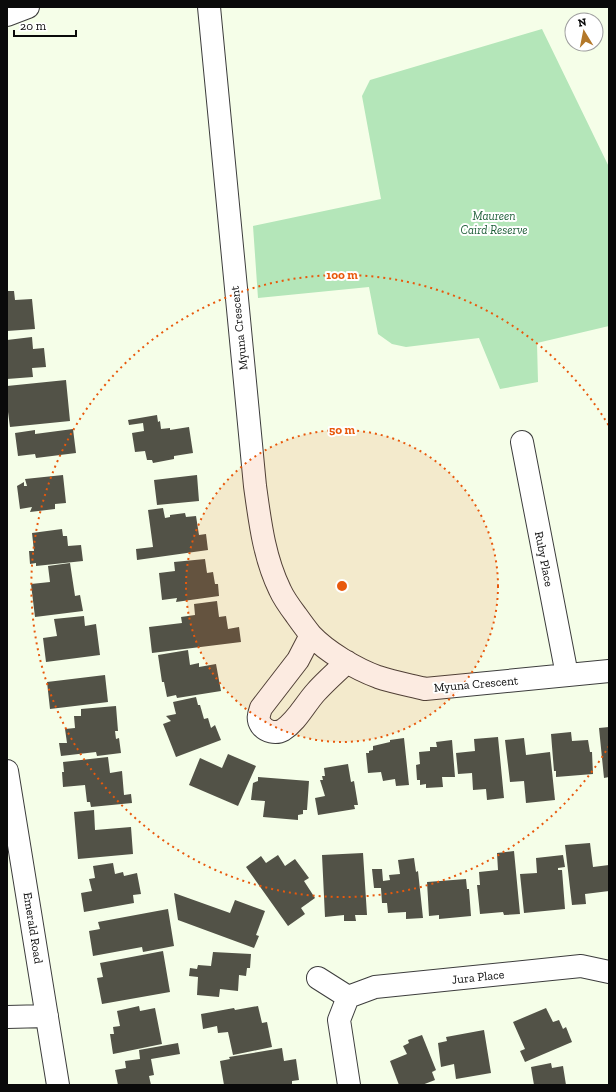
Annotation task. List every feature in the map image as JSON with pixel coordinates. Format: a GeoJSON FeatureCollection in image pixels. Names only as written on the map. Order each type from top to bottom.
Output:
{"type":"FeatureCollection","features":[{"type":"Feature","properties":{"kind":"street"},"geometry":{"type":"LineString","coordinates":[[7,15],[28,7]]}},
{"type":"Feature","properties":{"kind":"street","name":"Myuna Crescent"},"geometry":{"type":"LineString","coordinates":[[208,7],[255,486],[262,534],[268,559],[280,591],[311,635],[347,662],[378,677],[425,688],[609,672]]}},
{"type":"Feature","properties":{"kind":"street","name":"Ruby Place"},"geometry":{"type":"LineString","coordinates":[[522,442],[567,675]]}},
{"type":"Feature","properties":{"kind":"street"},"geometry":{"type":"LineString","coordinates":[[311,635],[298,660],[261,708],[258,717],[260,724],[265,730],[274,732],[282,730],[295,718],[315,692],[347,662]]}},
{"type":"Feature","properties":{"kind":"street","name":"Emerald Road"},"geometry":{"type":"LineString","coordinates":[[7,771],[58,1085]]}},
{"type":"Feature","properties":{"kind":"street","name":"Jura Place"},"geometry":{"type":"LineString","coordinates":[[348,997],[375,987],[581,966],[609,972]]}},
{"type":"Feature","properties":{"kind":"street"},"geometry":{"type":"LineString","coordinates":[[318,978],[348,997],[339,1020],[349,1085]]}},
{"type":"Feature","properties":{"kind":"street"},"geometry":{"type":"LineString","coordinates":[[7,1017],[47,1016]]}},
{"type":"Feature","properties":{"kind":"green space","name":"Maureen Caird Reserve"},"geometry":{"type":"Polygon","coordinates":[[[542,29],[609,167],[609,326],[537,343],[538,382],[500,389],[479,338],[406,347],[392,344],[378,334],[369,287],[258,298],[253,226],[381,199],[362,96],[370,80],[542,29]]]}},
{"type":"Feature","properties":{"kind":"building"},"geometry":{"type":"Polygon","coordinates":[[[7,291],[14,291],[15,300],[32,299],[35,329],[7,331],[7,291]]]}},
{"type":"Feature","properties":{"kind":"building"},"geometry":{"type":"Polygon","coordinates":[[[32,337],[33,349],[44,348],[46,367],[32,368],[33,377],[7,379],[7,340],[32,337]]]}},
{"type":"Feature","properties":{"kind":"building"},"geometry":{"type":"Polygon","coordinates":[[[66,380],[70,421],[10,427],[7,412],[7,386],[66,380]]]}},
{"type":"Feature","properties":{"kind":"building"},"geometry":{"type":"Polygon","coordinates":[[[157,415],[158,422],[160,421],[161,429],[170,428],[170,430],[189,427],[193,453],[174,456],[174,459],[153,463],[152,460],[147,460],[145,451],[135,452],[132,433],[144,431],[143,423],[129,425],[128,420],[157,415]]]}},
{"type":"Feature","properties":{"kind":"building"},"geometry":{"type":"Polygon","coordinates":[[[73,429],[76,453],[36,458],[35,454],[18,456],[15,433],[35,430],[35,434],[73,429]]]}},
{"type":"Feature","properties":{"kind":"building"},"geometry":{"type":"Polygon","coordinates":[[[63,475],[66,503],[55,504],[55,509],[30,512],[32,507],[20,509],[17,486],[24,482],[24,486],[27,486],[25,479],[63,475]]]}},
{"type":"Feature","properties":{"kind":"building"},"geometry":{"type":"Polygon","coordinates":[[[197,475],[199,501],[157,505],[154,480],[197,475]]]}},
{"type":"Feature","properties":{"kind":"building"},"geometry":{"type":"Polygon","coordinates":[[[163,508],[165,518],[170,517],[170,515],[185,513],[186,517],[196,516],[199,535],[206,534],[208,550],[137,560],[136,549],[153,547],[148,510],[163,508]]]}},
{"type":"Feature","properties":{"kind":"building"},"geometry":{"type":"Polygon","coordinates":[[[62,529],[63,536],[67,536],[68,546],[81,545],[83,561],[36,566],[36,563],[30,564],[29,551],[34,551],[32,533],[62,529]]]}},
{"type":"Feature","properties":{"kind":"building"},"geometry":{"type":"Polygon","coordinates":[[[205,559],[207,573],[213,572],[215,584],[218,584],[219,596],[176,602],[177,598],[162,600],[159,573],[175,571],[174,562],[205,559]]]}},
{"type":"Feature","properties":{"kind":"building"},"geometry":{"type":"Polygon","coordinates":[[[70,563],[75,596],[80,595],[83,611],[35,617],[31,584],[50,582],[48,566],[70,563]]]}},
{"type":"Feature","properties":{"kind":"building"},"geometry":{"type":"Polygon","coordinates":[[[217,601],[219,617],[226,616],[228,629],[239,627],[241,642],[152,653],[149,627],[182,623],[181,617],[195,615],[194,604],[217,601]]]}},
{"type":"Feature","properties":{"kind":"building"},"geometry":{"type":"Polygon","coordinates":[[[84,616],[85,626],[96,624],[100,655],[46,662],[43,638],[57,636],[54,619],[84,616]]]}},
{"type":"Feature","properties":{"kind":"building"},"geometry":{"type":"Polygon","coordinates":[[[188,650],[190,665],[199,663],[199,667],[216,664],[221,691],[177,698],[176,695],[167,697],[164,682],[162,682],[158,655],[188,650]]]}},
{"type":"Feature","properties":{"kind":"building"},"geometry":{"type":"Polygon","coordinates":[[[105,675],[108,702],[50,709],[47,682],[105,675]]]}},
{"type":"Feature","properties":{"kind":"building"},"geometry":{"type":"Polygon","coordinates":[[[196,697],[204,719],[208,718],[211,728],[215,725],[221,740],[176,757],[163,724],[171,721],[166,716],[176,714],[173,702],[196,697]]]}},
{"type":"Feature","properties":{"kind":"building"},"geometry":{"type":"Polygon","coordinates":[[[116,706],[118,731],[115,731],[116,739],[119,738],[121,753],[97,756],[96,752],[61,756],[59,743],[67,743],[65,729],[75,728],[74,716],[81,716],[81,709],[116,706]]]}},
{"type":"Feature","properties":{"kind":"building"},"geometry":{"type":"Polygon","coordinates":[[[609,727],[609,777],[604,778],[599,728],[609,727]]]}},
{"type":"Feature","properties":{"kind":"building"},"geometry":{"type":"Polygon","coordinates":[[[571,732],[572,741],[588,740],[590,752],[592,752],[593,774],[556,777],[556,771],[554,771],[551,734],[571,732]]]}},
{"type":"Feature","properties":{"kind":"building"},"geometry":{"type":"Polygon","coordinates":[[[498,737],[504,798],[487,800],[486,789],[473,790],[472,773],[458,774],[456,753],[475,751],[474,739],[498,737]]]}},
{"type":"Feature","properties":{"kind":"building"},"geometry":{"type":"Polygon","coordinates":[[[404,738],[409,785],[396,786],[395,779],[383,781],[381,772],[368,773],[366,753],[373,750],[373,746],[390,742],[390,740],[404,738]]]}},
{"type":"Feature","properties":{"kind":"building"},"geometry":{"type":"Polygon","coordinates":[[[524,738],[526,755],[550,752],[555,800],[526,803],[524,781],[510,782],[505,740],[524,738]]]}},
{"type":"Feature","properties":{"kind":"building"},"geometry":{"type":"Polygon","coordinates":[[[452,740],[455,777],[442,777],[443,787],[426,788],[426,784],[420,785],[420,780],[417,780],[416,765],[420,764],[419,752],[430,751],[430,747],[437,747],[436,742],[452,740]]]}},
{"type":"Feature","properties":{"kind":"building"},"geometry":{"type":"Polygon","coordinates":[[[228,754],[256,766],[238,806],[189,785],[200,758],[222,768],[228,754]]]}},
{"type":"Feature","properties":{"kind":"building"},"geometry":{"type":"Polygon","coordinates":[[[108,757],[110,773],[122,771],[124,795],[131,794],[132,803],[91,807],[90,802],[87,802],[85,785],[63,787],[63,762],[108,757]]]}},
{"type":"Feature","properties":{"kind":"building"},"geometry":{"type":"Polygon","coordinates":[[[348,764],[351,782],[354,781],[358,805],[354,805],[355,809],[318,815],[315,798],[325,796],[320,780],[323,780],[322,776],[325,776],[324,768],[348,764]]]}},
{"type":"Feature","properties":{"kind":"building"},"geometry":{"type":"Polygon","coordinates":[[[258,777],[309,781],[307,810],[303,810],[303,814],[298,815],[298,820],[263,817],[265,801],[251,800],[253,783],[258,781],[258,777]]]}},
{"type":"Feature","properties":{"kind":"building"},"geometry":{"type":"Polygon","coordinates":[[[94,810],[95,830],[131,827],[133,854],[78,859],[74,812],[94,810]]]}},
{"type":"Feature","properties":{"kind":"building"},"geometry":{"type":"Polygon","coordinates":[[[590,843],[593,867],[609,865],[609,891],[585,894],[586,904],[572,905],[565,845],[590,843]]]}},
{"type":"Feature","properties":{"kind":"building"},"geometry":{"type":"Polygon","coordinates":[[[514,851],[520,914],[504,915],[503,912],[480,914],[477,885],[480,885],[479,872],[498,870],[497,853],[514,851]]]}},
{"type":"Feature","properties":{"kind":"building"},"geometry":{"type":"Polygon","coordinates":[[[363,853],[367,915],[355,915],[356,921],[344,921],[344,915],[325,917],[322,855],[363,853]]]}},
{"type":"Feature","properties":{"kind":"building"},"geometry":{"type":"Polygon","coordinates":[[[278,855],[285,866],[295,859],[309,878],[304,881],[315,898],[301,908],[305,914],[288,926],[246,867],[261,856],[266,863],[278,855]]]}},
{"type":"Feature","properties":{"kind":"building"},"geometry":{"type":"Polygon","coordinates":[[[563,855],[565,867],[558,868],[558,870],[562,870],[565,909],[524,913],[520,874],[537,873],[536,858],[563,855]]]}},
{"type":"Feature","properties":{"kind":"building"},"geometry":{"type":"Polygon","coordinates":[[[414,858],[416,872],[418,871],[423,918],[406,919],[406,912],[388,913],[387,903],[382,903],[381,888],[374,888],[372,869],[382,869],[383,881],[390,880],[389,875],[400,874],[398,860],[414,858]]]}},
{"type":"Feature","properties":{"kind":"building"},"geometry":{"type":"Polygon","coordinates":[[[113,863],[115,874],[123,872],[124,876],[137,873],[141,894],[133,895],[134,903],[84,912],[81,893],[92,891],[89,879],[95,878],[93,866],[113,863]]]}},
{"type":"Feature","properties":{"kind":"building"},"geometry":{"type":"Polygon","coordinates":[[[466,879],[467,889],[469,889],[471,916],[439,919],[439,915],[429,916],[427,882],[466,879]]]}},
{"type":"Feature","properties":{"kind":"building"},"geometry":{"type":"Polygon","coordinates":[[[174,893],[230,913],[235,900],[265,911],[256,935],[259,936],[254,948],[178,920],[174,893]]]}},
{"type":"Feature","properties":{"kind":"building"},"geometry":{"type":"Polygon","coordinates":[[[168,909],[174,946],[143,952],[142,947],[93,956],[89,931],[100,929],[98,922],[168,909]]]}},
{"type":"Feature","properties":{"kind":"building"},"geometry":{"type":"Polygon","coordinates":[[[163,951],[170,992],[102,1004],[97,978],[103,977],[100,963],[163,951]]]}},
{"type":"Feature","properties":{"kind":"building"},"geometry":{"type":"Polygon","coordinates":[[[213,952],[251,954],[250,968],[247,968],[246,976],[239,975],[238,991],[220,989],[219,997],[197,995],[198,977],[189,976],[190,968],[197,969],[198,965],[211,966],[213,952]]]}},
{"type":"Feature","properties":{"kind":"building"},"geometry":{"type":"Polygon","coordinates":[[[139,1006],[140,1011],[155,1008],[162,1044],[113,1054],[110,1034],[114,1034],[113,1027],[120,1026],[117,1011],[139,1006]]]}},
{"type":"Feature","properties":{"kind":"building"},"geometry":{"type":"Polygon","coordinates":[[[258,1006],[262,1023],[267,1022],[272,1047],[233,1055],[228,1032],[218,1033],[217,1026],[203,1029],[201,1014],[234,1008],[235,1010],[258,1006]]]}},
{"type":"Feature","properties":{"kind":"building"},"geometry":{"type":"Polygon","coordinates":[[[546,1008],[553,1022],[559,1020],[563,1029],[566,1027],[572,1042],[525,1062],[520,1051],[525,1049],[513,1022],[546,1008]]]}},
{"type":"Feature","properties":{"kind":"building"},"geometry":{"type":"Polygon","coordinates":[[[484,1030],[491,1073],[456,1079],[454,1064],[441,1067],[438,1043],[447,1041],[446,1037],[484,1030]]]}},
{"type":"Feature","properties":{"kind":"building"},"geometry":{"type":"Polygon","coordinates":[[[422,1035],[436,1070],[432,1072],[435,1080],[422,1085],[399,1085],[390,1061],[407,1054],[403,1046],[409,1043],[408,1040],[422,1035]]]}},
{"type":"Feature","properties":{"kind":"building"},"geometry":{"type":"Polygon","coordinates":[[[178,1043],[180,1054],[151,1059],[154,1075],[149,1076],[151,1085],[118,1085],[115,1070],[126,1068],[125,1061],[140,1059],[139,1050],[178,1043]]]}},
{"type":"Feature","properties":{"kind":"building"},"geometry":{"type":"Polygon","coordinates":[[[282,1048],[284,1061],[296,1059],[299,1080],[292,1081],[292,1085],[224,1085],[220,1061],[230,1059],[229,1057],[282,1048]]]}},
{"type":"Feature","properties":{"kind":"building"},"geometry":{"type":"Polygon","coordinates":[[[551,1063],[552,1068],[563,1066],[566,1085],[534,1085],[531,1067],[551,1063]]]}}]}
